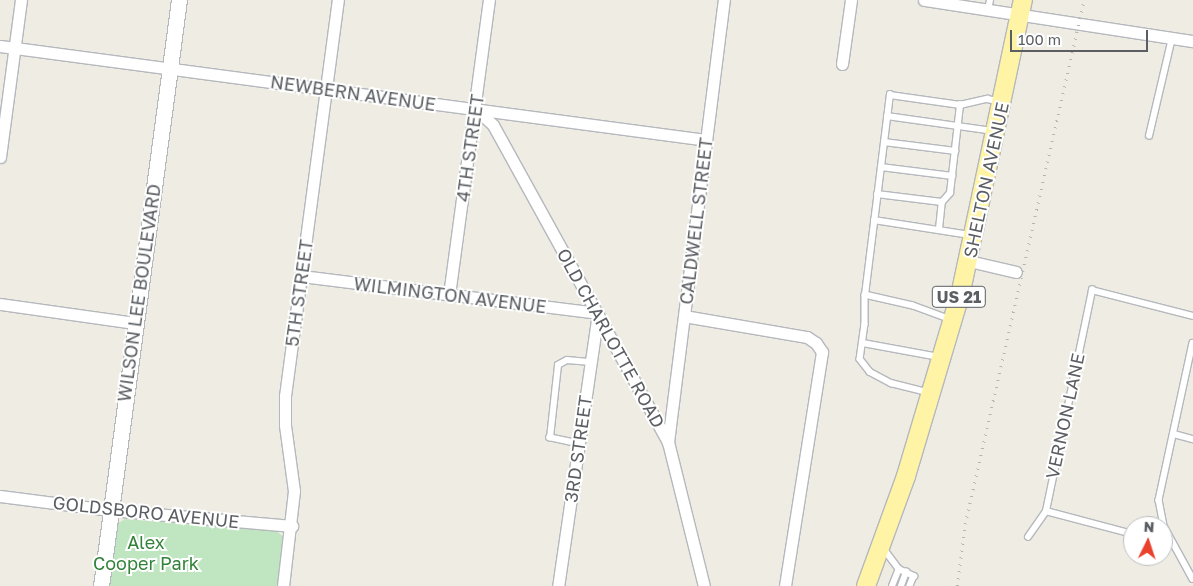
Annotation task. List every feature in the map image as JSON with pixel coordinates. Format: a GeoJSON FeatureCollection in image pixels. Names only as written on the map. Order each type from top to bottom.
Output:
{"type":"FeatureCollection","features":[{"type":"Feature","properties":{"kind":"main road","name":"SHELTON AVENUE"},"geometry":{"type":"LineString","coordinates":[[866,586],[932,393],[953,320],[975,236],[1022,7]]}},
{"type":"Feature","properties":{"kind":"street"},"geometry":{"type":"LineString","coordinates":[[0,158],[21,0]]}},
{"type":"Feature","properties":{"kind":"street","name":"WILSON LEE BOULEVARD"},"geometry":{"type":"LineString","coordinates":[[101,586],[179,0]]}},
{"type":"Feature","properties":{"kind":"street","name":"5TH STREET"},"geometry":{"type":"LineString","coordinates":[[283,586],[292,526],[294,492],[284,425],[285,396],[338,0]]}},
{"type":"Feature","properties":{"kind":"street","name":"4TH STREET"},"geometry":{"type":"LineString","coordinates":[[449,295],[476,109],[489,0]]}},
{"type":"Feature","properties":{"kind":"street","name":"CALDWELL STREET"},"geometry":{"type":"LineString","coordinates":[[668,442],[724,0]]}},
{"type":"Feature","properties":{"kind":"street"},"geometry":{"type":"LineString","coordinates":[[842,64],[851,0]]}},
{"type":"Feature","properties":{"kind":"street"},"geometry":{"type":"LineString","coordinates":[[924,0],[1022,7],[1193,41]]}},
{"type":"Feature","properties":{"kind":"street","name":"NEWBERN AVENUE"},"geometry":{"type":"LineString","coordinates":[[0,46],[706,140]]}},
{"type":"Feature","properties":{"kind":"street","name":"OLD CHARLOTTE ROAD"},"geometry":{"type":"LineString","coordinates":[[476,109],[493,125],[668,442],[704,586]]}},
{"type":"Feature","properties":{"kind":"street"},"geometry":{"type":"LineString","coordinates":[[968,261],[1016,272]]}},
{"type":"Feature","properties":{"kind":"street","name":"WILMINGTON AVENUE"},"geometry":{"type":"LineString","coordinates":[[301,276],[598,313]]}},
{"type":"Feature","properties":{"kind":"street"},"geometry":{"type":"LineString","coordinates":[[0,304],[135,323]]}},
{"type":"Feature","properties":{"kind":"street","name":"3RD STREET"},"geometry":{"type":"LineString","coordinates":[[558,586],[598,313]]}},
{"type":"Feature","properties":{"kind":"street"},"geometry":{"type":"LineString","coordinates":[[684,316],[807,337],[816,343],[822,352],[786,586]]}},
{"type":"Feature","properties":{"kind":"street","name":"GOLDSBORO AVENUE"},"geometry":{"type":"LineString","coordinates":[[0,496],[110,510],[292,526]]}},
{"type":"Feature","properties":{"kind":"lane"},"geometry":{"type":"LineString","coordinates":[[1149,136],[1172,38]]}},
{"type":"Feature","properties":{"kind":"lane"},"geometry":{"type":"LineString","coordinates":[[932,393],[891,383],[870,372],[860,359],[865,294],[890,95],[960,105],[987,99],[1003,101]]}},
{"type":"Feature","properties":{"kind":"lane"},"geometry":{"type":"LineString","coordinates":[[939,229],[942,202],[950,194],[960,105]]}},
{"type":"Feature","properties":{"kind":"lane"},"geometry":{"type":"LineString","coordinates":[[887,116],[997,132]]}},
{"type":"Feature","properties":{"kind":"lane"},"geometry":{"type":"LineString","coordinates":[[884,142],[955,151]]}},
{"type":"Feature","properties":{"kind":"lane"},"geometry":{"type":"LineString","coordinates":[[881,167],[952,176]]}},
{"type":"Feature","properties":{"kind":"lane"},"geometry":{"type":"LineString","coordinates":[[877,194],[942,202]]}},
{"type":"Feature","properties":{"kind":"lane"},"geometry":{"type":"LineString","coordinates":[[874,220],[975,236]]}},
{"type":"Feature","properties":{"kind":"lane","name":"VERNON LANE"},"geometry":{"type":"LineString","coordinates":[[1028,537],[1046,511],[1092,290],[1193,316]]}},
{"type":"Feature","properties":{"kind":"lane"},"geometry":{"type":"LineString","coordinates":[[865,294],[913,306],[953,320]]}},
{"type":"Feature","properties":{"kind":"lane"},"geometry":{"type":"LineString","coordinates":[[862,343],[942,358]]}},
{"type":"Feature","properties":{"kind":"lane"},"geometry":{"type":"LineString","coordinates":[[1162,516],[1160,500],[1193,343]]}},
{"type":"Feature","properties":{"kind":"lane"},"geometry":{"type":"LineString","coordinates":[[579,444],[550,438],[558,365],[567,360],[591,362]]}},
{"type":"Feature","properties":{"kind":"lane"},"geometry":{"type":"LineString","coordinates":[[1174,434],[1193,439]]}},
{"type":"Feature","properties":{"kind":"lane"},"geometry":{"type":"LineString","coordinates":[[1046,511],[1123,531]]}},
{"type":"Feature","properties":{"kind":"lane"},"geometry":{"type":"LineString","coordinates":[[1173,544],[1193,579]]}},
{"type":"Feature","properties":{"kind":"lane"},"geometry":{"type":"LineString","coordinates":[[881,545],[899,569],[914,576],[910,586]]}},
{"type":"Feature","properties":{"kind":"lane"},"geometry":{"type":"LineString","coordinates":[[892,586],[899,569]]}},
{"type":"Feature","properties":{"kind":"lane"},"geometry":{"type":"LineString","coordinates":[[901,586],[906,572]]}},
{"type":"Feature","properties":{"kind":"green space","name":"Alex Cooper Park"},"geometry":{"type":"Polygon","coordinates":[[[125,519],[277,531],[285,539],[278,586],[109,586],[116,525],[125,519]]]}},
{"type":"Feature","properties":{"kind":"railway"},"geometry":{"type":"LineString","coordinates":[[957,586],[965,524],[1084,0]]}}]}
